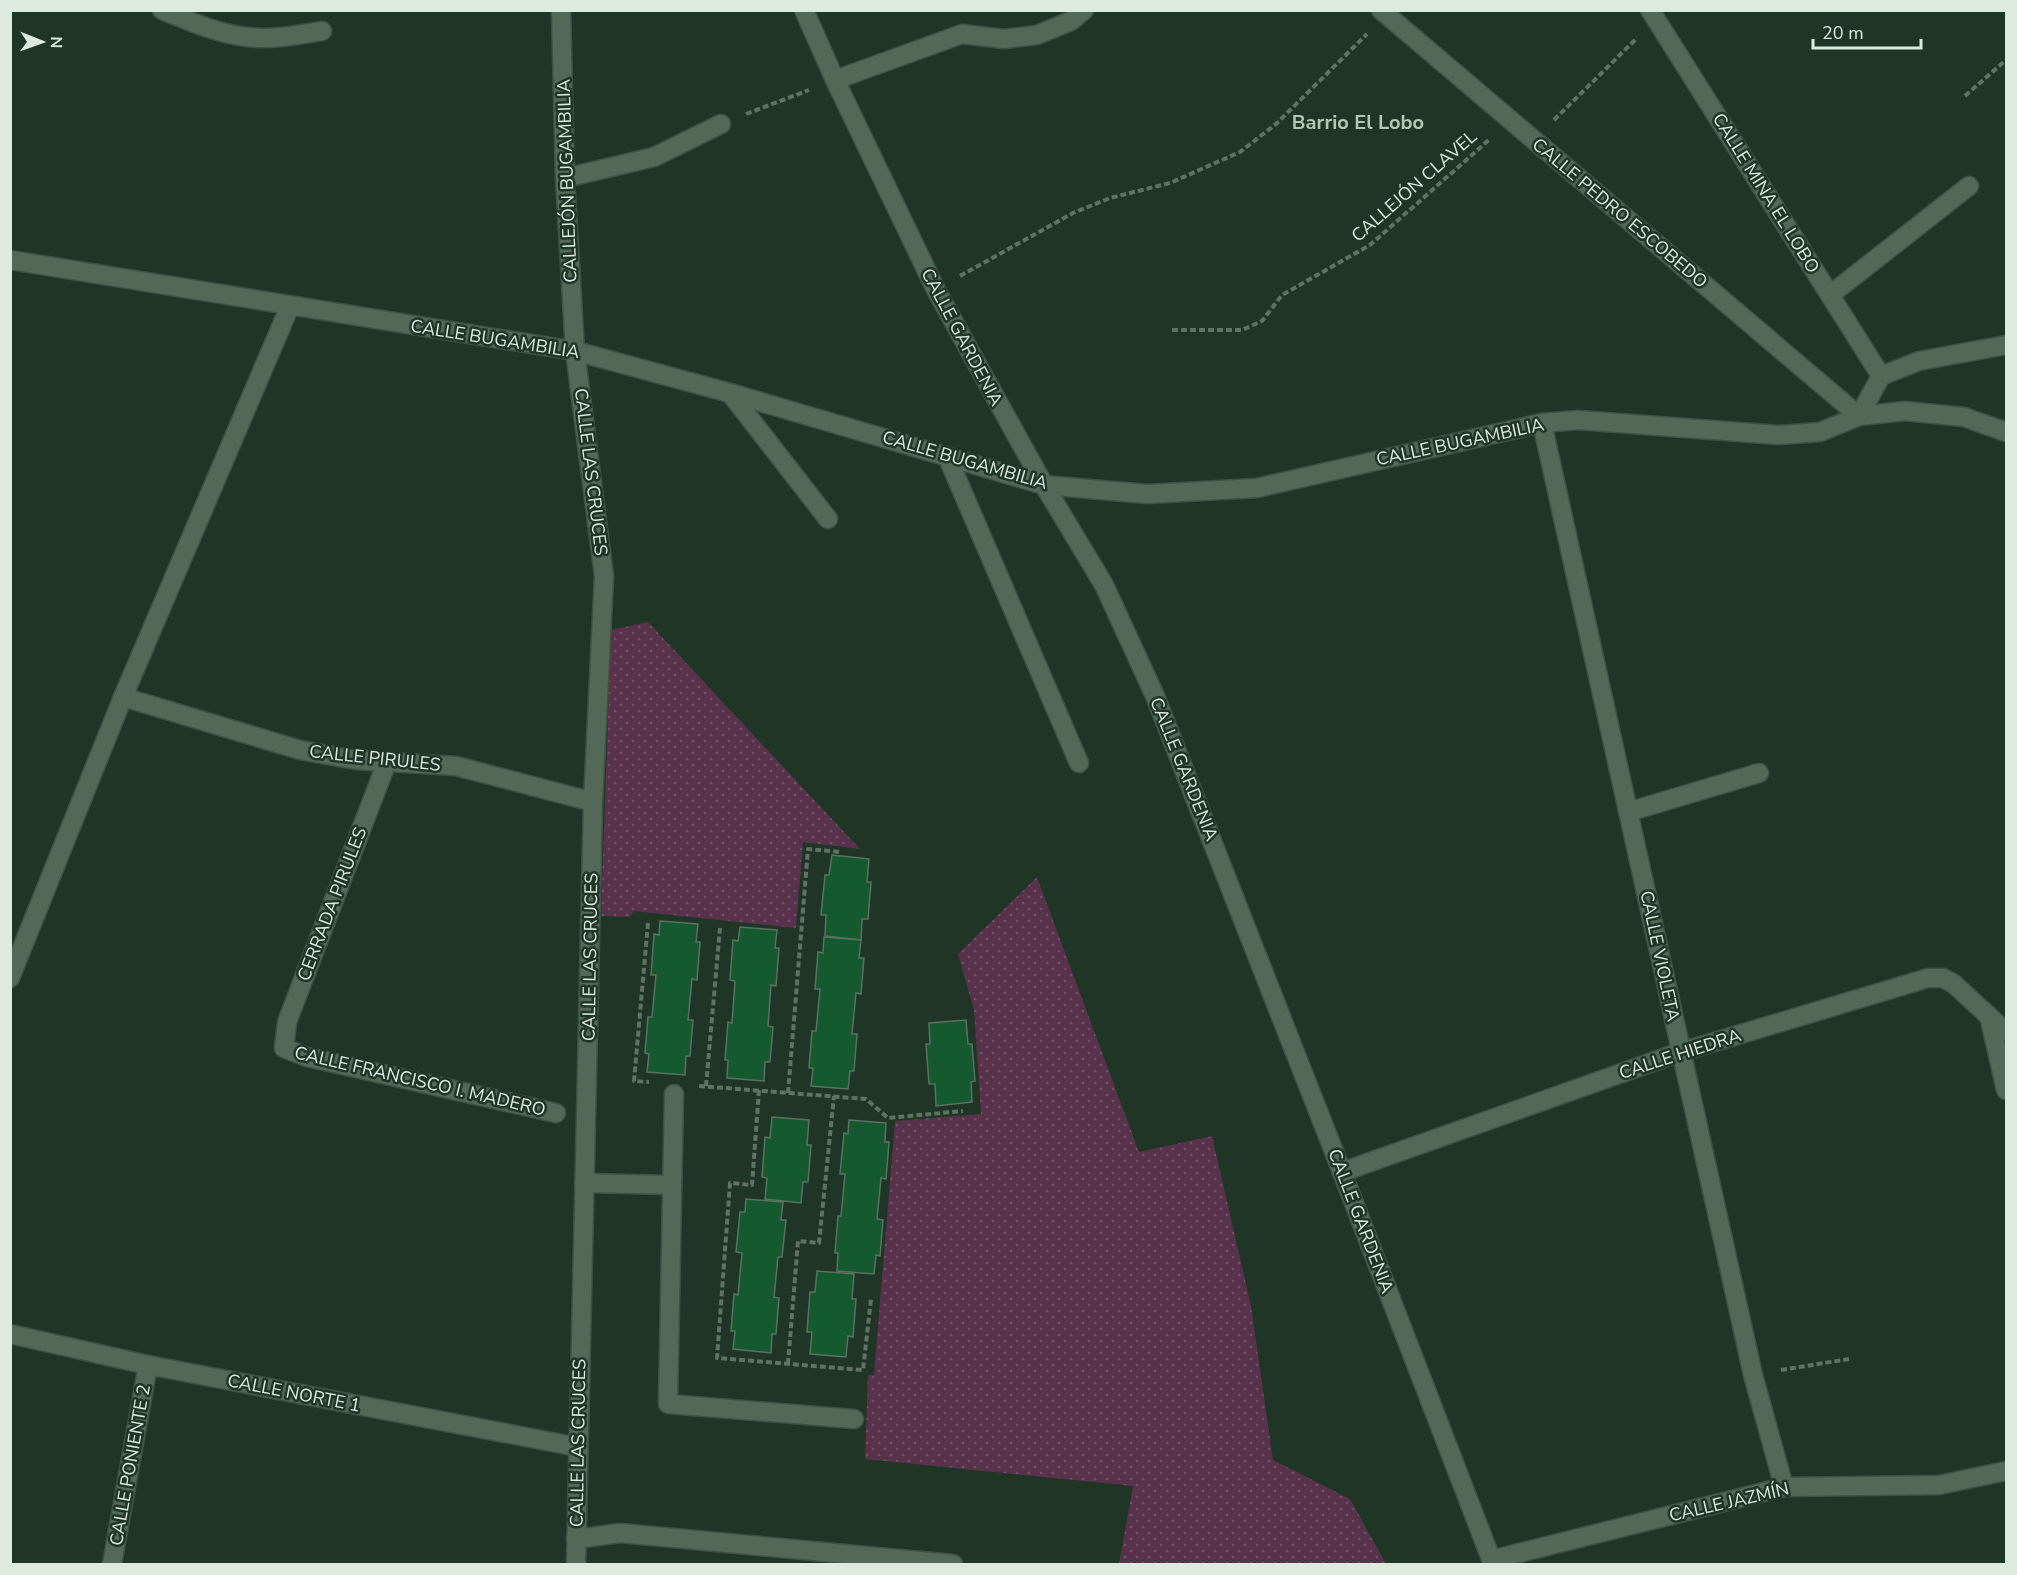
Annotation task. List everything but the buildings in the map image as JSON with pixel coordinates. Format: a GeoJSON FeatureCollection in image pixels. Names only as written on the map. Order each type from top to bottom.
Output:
{"type":"FeatureCollection","features":[{"type":"Feature","properties":{"kind":"street"},"geometry":{"type":"LineString","coordinates":[[162,10],[204,27],[247,37],[288,36],[322,31]]}},
{"type":"Feature","properties":{"kind":"street","name":"CALLEJÓN BUGAMBILIA"},"geometry":{"type":"LineString","coordinates":[[561,10],[565,178],[575,351]]}},
{"type":"Feature","properties":{"kind":"street","name":"CALLE GARDENIA"},"geometry":{"type":"LineString","coordinates":[[804,10],[835,80],[936,290],[1044,485],[1104,585],[1155,696],[1492,1562]]}},
{"type":"Feature","properties":{"kind":"street"},"geometry":{"type":"LineString","coordinates":[[835,80],[962,34],[1004,39],[1037,34],[1071,21],[1083,10]]}},
{"type":"Feature","properties":{"kind":"street","name":"CALLE PEDRO ESCOBEDO"},"geometry":{"type":"LineString","coordinates":[[1383,13],[1859,416]]}},
{"type":"Feature","properties":{"kind":"street","name":"CALLE MINA EL LOBO"},"geometry":{"type":"LineString","coordinates":[[1653,15],[1881,376]]}},
{"type":"Feature","properties":{"kind":"street"},"geometry":{"type":"LineString","coordinates":[[565,178],[654,157],[720,124]]}},
{"type":"Feature","properties":{"kind":"street"},"geometry":{"type":"LineString","coordinates":[[1830,295],[1969,186]]}},
{"type":"Feature","properties":{"kind":"street","name":"CALLE BUGAMBILIA"},"geometry":{"type":"LineString","coordinates":[[10,260],[575,351],[730,393],[1044,485],[1147,494],[1257,488],[1542,423],[1578,420],[1779,435],[1820,432],[1859,416],[1905,411],[1964,417],[2007,432]]}},
{"type":"Feature","properties":{"kind":"street"},"geometry":{"type":"LineString","coordinates":[[10,978],[123,698],[290,306]]}},
{"type":"Feature","properties":{"kind":"street"},"geometry":{"type":"LineString","coordinates":[[1859,416],[1881,376],[1919,361],[2007,345]]}},
{"type":"Feature","properties":{"kind":"street","name":"CALLE LAS CRUCES"},"geometry":{"type":"LineString","coordinates":[[575,351],[604,576],[593,802],[576,1564]]}},
{"type":"Feature","properties":{"kind":"street"},"geometry":{"type":"LineString","coordinates":[[730,393],[828,519]]}},
{"type":"Feature","properties":{"kind":"street","name":"CALLE VIOLETA"},"geometry":{"type":"LineString","coordinates":[[1542,423],[1753,1375],[1784,1487]]}},
{"type":"Feature","properties":{"kind":"street"},"geometry":{"type":"LineString","coordinates":[[947,456],[1079,763]]}},
{"type":"Feature","properties":{"kind":"street","name":"CALLE PIRULES"},"geometry":{"type":"LineString","coordinates":[[123,698],[300,750],[356,760],[456,766],[593,802]]}},
{"type":"Feature","properties":{"kind":"street","name":"CERRADA PIRULES"},"geometry":{"type":"LineString","coordinates":[[284,1048],[287,1022],[387,762]]}},
{"type":"Feature","properties":{"kind":"street"},"geometry":{"type":"LineString","coordinates":[[1628,812],[1759,772]]}},
{"type":"Feature","properties":{"kind":"street","name":"CALLE HIEDRA"},"geometry":{"type":"LineString","coordinates":[[1342,1172],[1681,1052],[1929,978],[1943,978],[1954,984],[2007,1032]]}},
{"type":"Feature","properties":{"kind":"street"},"geometry":{"type":"LineString","coordinates":[[1989,1016],[2007,1090]]}},
{"type":"Feature","properties":{"kind":"street","name":"CALLE FRANCISCO I. MADERO"},"geometry":{"type":"LineString","coordinates":[[284,1048],[307,1057],[556,1113]]}},
{"type":"Feature","properties":{"kind":"street"},"geometry":{"type":"LineString","coordinates":[[673,1089],[668,1404],[854,1419]]}},
{"type":"Feature","properties":{"kind":"street"},"geometry":{"type":"LineString","coordinates":[[584,1183],[672,1185]]}},
{"type":"Feature","properties":{"kind":"street","name":"CALLE NORTE 1"},"geometry":{"type":"LineString","coordinates":[[10,1335],[148,1365],[578,1447]]}},
{"type":"Feature","properties":{"kind":"street","name":"CALLE PONIENTE 2"},"geometry":{"type":"LineString","coordinates":[[112,1564],[148,1365]]}},
{"type":"Feature","properties":{"kind":"street","name":"CALLE JAZMÍN"},"geometry":{"type":"LineString","coordinates":[[1492,1562],[1784,1487],[1939,1485],[2007,1472]]}},
{"type":"Feature","properties":{"kind":"street"},"geometry":{"type":"LineString","coordinates":[[576,1539],[620,1533],[953,1564]]}},
{"type":"Feature","properties":{"kind":"path"},"geometry":{"type":"LineString","coordinates":[[936,290],[1073,213],[1110,198],[1170,183],[1240,152],[1276,124],[1383,13]]}},
{"type":"Feature","properties":{"kind":"path"},"geometry":{"type":"LineString","coordinates":[[1534,140],[1653,15]]}},
{"type":"Feature","properties":{"kind":"path"},"geometry":{"type":"LineString","coordinates":[[1965,96],[2007,60]]}},
{"type":"Feature","properties":{"kind":"path"},"geometry":{"type":"LineString","coordinates":[[720,124],[835,80]]}},
{"type":"Feature","properties":{"kind":"path","name":"CALLEJÓN CLAVEL"},"geometry":{"type":"LineString","coordinates":[[1172,330],[1242,330],[1262,321],[1282,295],[1370,245],[1477,149],[1512,122]]}},
{"type":"Feature","properties":{"kind":"path"},"geometry":{"type":"LineString","coordinates":[[788,1093],[808,849],[840,852]]}},
{"type":"Feature","properties":{"kind":"path"},"geometry":{"type":"LineString","coordinates":[[648,923],[634,1081],[673,1089],[705,1086],[866,1099],[888,1118],[963,1111]]}},
{"type":"Feature","properties":{"kind":"path"},"geometry":{"type":"LineString","coordinates":[[705,1086],[720,928]]}},
{"type":"Feature","properties":{"kind":"path"},"geometry":{"type":"LineString","coordinates":[[759,1090],[753,1185],[730,1183],[717,1358],[863,1371],[871,1299]]}},
{"type":"Feature","properties":{"kind":"path"},"geometry":{"type":"LineString","coordinates":[[788,1364],[798,1241],[819,1243],[834,1096]]}},
{"type":"Feature","properties":{"kind":"path"},"geometry":{"type":"LineString","coordinates":[[1753,1375],[1848,1359]]}},
{"type":"Feature","properties":{"kind":"shaded area"},"geometry":{"type":"Polygon","coordinates":[[[648,622],[860,849],[803,842],[796,928],[634,911],[629,917],[601,916],[611,630],[648,622]]]}},
{"type":"Feature","properties":{"kind":"shaded area"},"geometry":{"type":"Polygon","coordinates":[[[1037,877],[1139,1152],[1212,1136],[1251,1306],[1273,1460],[1350,1499],[1386,1564],[1119,1564],[1133,1486],[865,1459],[868,1375],[874,1375],[895,1121],[981,1114],[974,1010],[958,954],[1037,877]]]}},
{"type":"Feature","properties":{"kind":"district","name":"Barrio El Lobo"},"geometry":{"type":"Point","coordinates":[1358,122]}}]}
